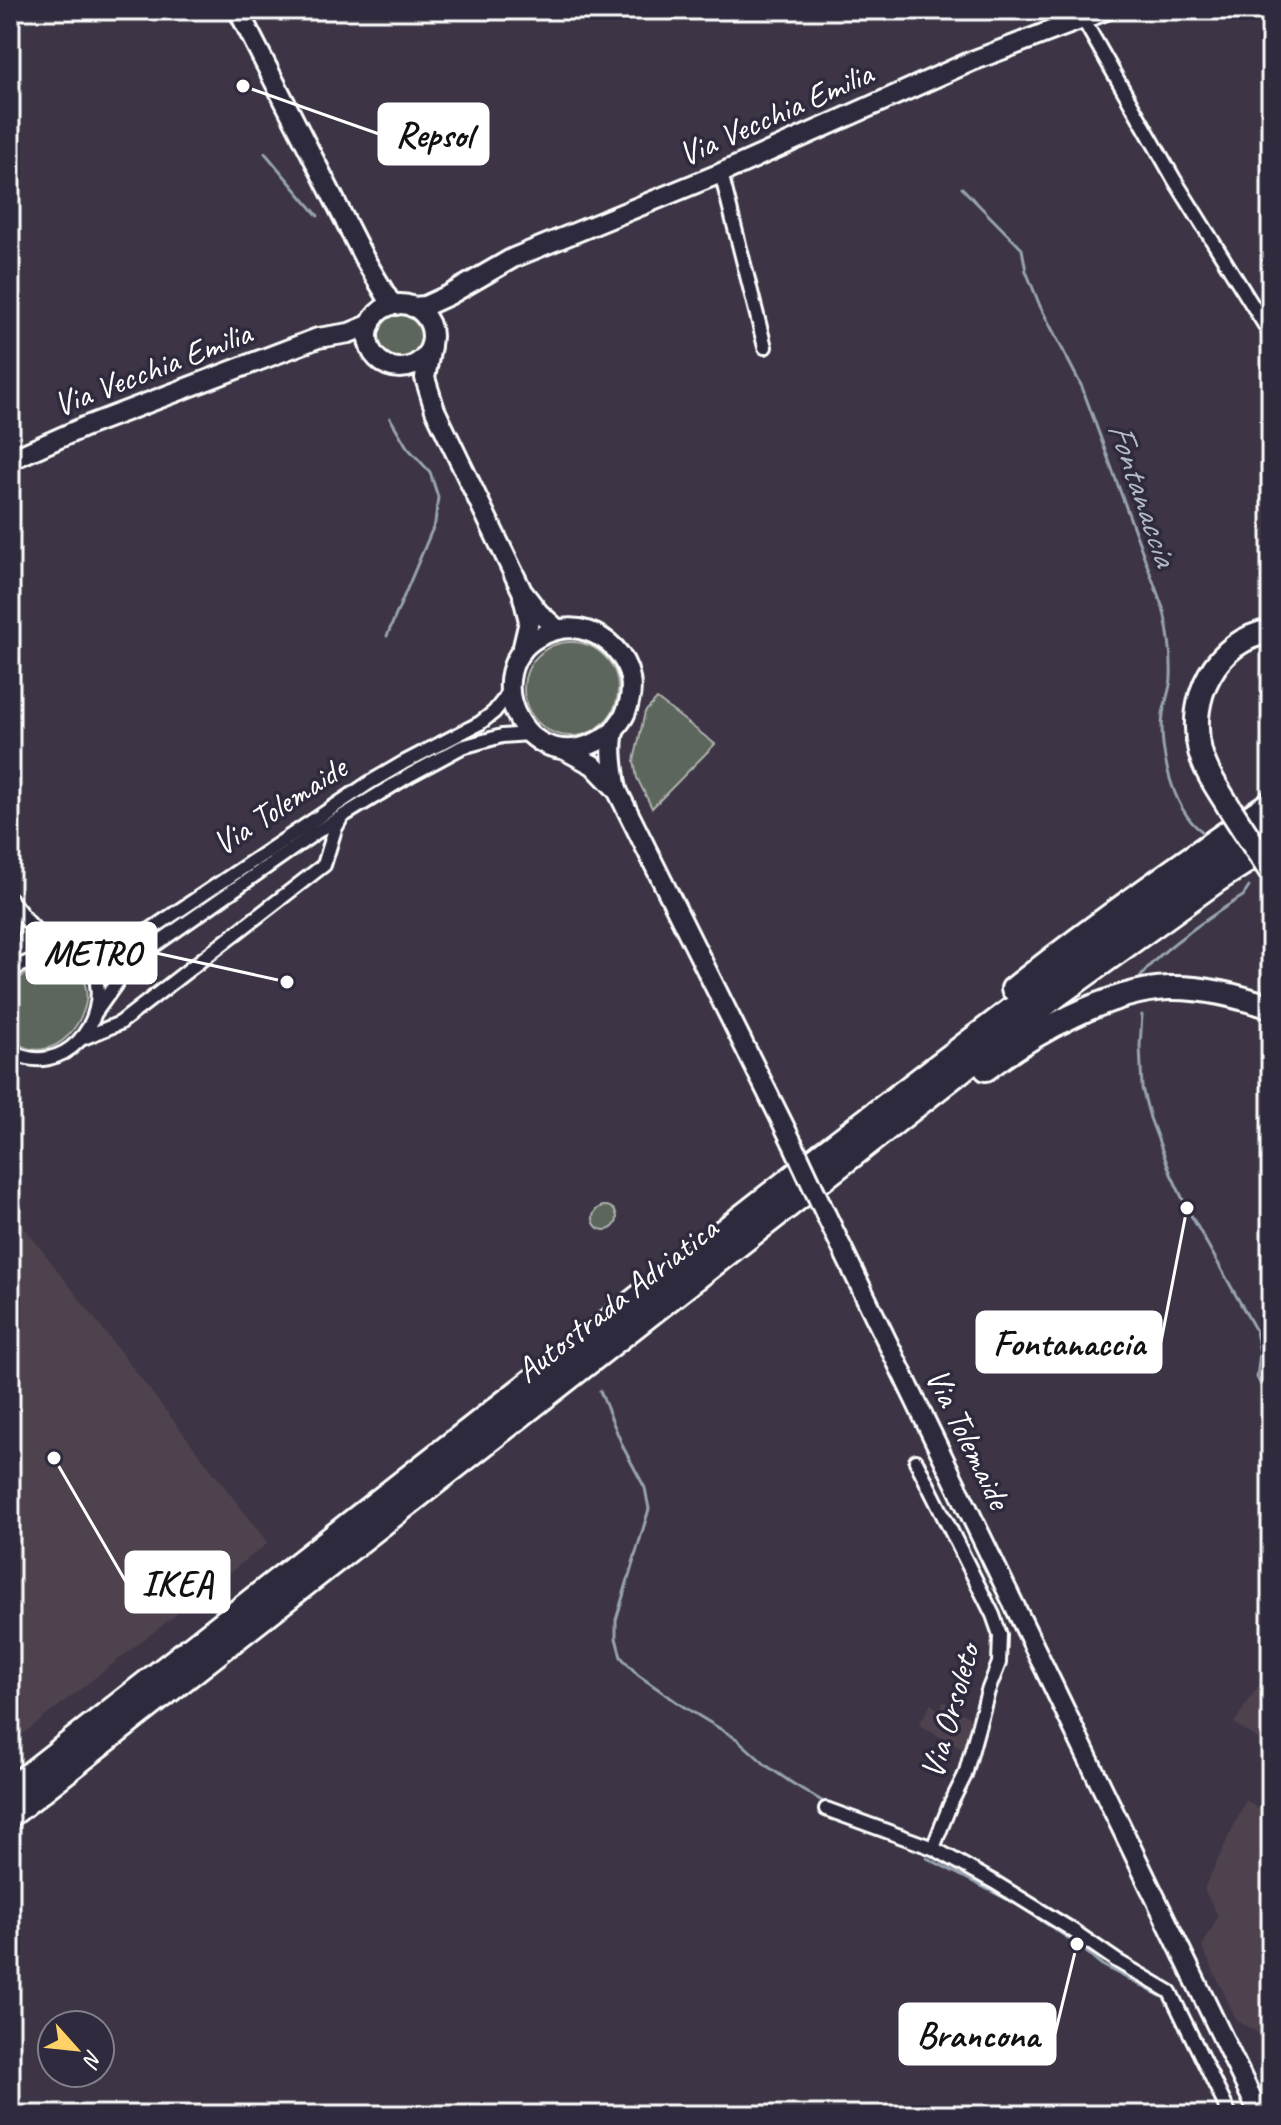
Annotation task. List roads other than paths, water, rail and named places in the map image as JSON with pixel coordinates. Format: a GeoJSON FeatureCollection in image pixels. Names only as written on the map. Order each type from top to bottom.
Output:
{"type":"FeatureCollection","features":[{"type":"Feature","properties":{"kind":"highway"},"geometry":{"type":"LineString","coordinates":[[1271,631],[1241,641],[1219,659],[1207,679],[1199,703],[1197,727],[1204,764],[1271,872]]}},
{"type":"Feature","properties":{"kind":"highway"},"geometry":{"type":"LineString","coordinates":[[820,1155],[946,1043],[1066,946],[1271,802]]}},
{"type":"Feature","properties":{"kind":"highway","name":"Autostrada Adriatica"},"geometry":{"type":"LineString","coordinates":[[10,1789],[820,1155],[1152,902],[1271,824]]}},
{"type":"Feature","properties":{"kind":"highway","name":"Autostrada Adriatica"},"geometry":{"type":"LineString","coordinates":[[10,1816],[1058,995],[1218,880],[1271,846]]}},
{"type":"Feature","properties":{"kind":"highway"},"geometry":{"type":"LineString","coordinates":[[705,1273],[750,1247],[990,1066],[1065,1020],[1130,994],[1166,988],[1201,989],[1271,1007]]}},
{"type":"Feature","properties":{"kind":"main road"},"geometry":{"type":"LineString","coordinates":[[238,10],[364,258],[389,300],[423,313],[428,320],[432,340]]}},
{"type":"Feature","properties":{"kind":"main road","name":"Via Vecchia Emilia"},"geometry":{"type":"LineString","coordinates":[[404,306],[425,306],[513,258],[721,173],[972,61],[1106,10]]}},
{"type":"Feature","properties":{"kind":"main road"},"geometry":{"type":"LineString","coordinates":[[318,338],[348,342],[371,350],[368,334],[376,308],[364,258]]}},
{"type":"Feature","properties":{"kind":"main road"},"geometry":{"type":"LineString","coordinates":[[391,367],[408,368],[425,357],[435,325],[472,280]]}},
{"type":"Feature","properties":{"kind":"main road"},"geometry":{"type":"LineString","coordinates":[[373,321],[381,311],[404,306]]}},
{"type":"Feature","properties":{"kind":"main road","name":"Via Vecchia Emilia"},"geometry":{"type":"LineString","coordinates":[[10,460],[84,427],[318,338],[349,333],[373,321]]}},
{"type":"Feature","properties":{"kind":"main road","name":"Via Tolemaide"},"geometry":{"type":"LineString","coordinates":[[432,340],[425,378],[435,410],[522,591],[539,613],[557,629],[578,628],[598,634],[615,647],[625,662],[630,680],[630,698],[625,715],[615,730],[613,759],[617,790]]}},
{"type":"Feature","properties":{"kind":"main road","name":"Via Tolemaide"},"geometry":{"type":"LineString","coordinates":[[371,350],[379,361],[424,394],[435,410]]}},
{"type":"Feature","properties":{"kind":"main road","name":"Via Tolemaide"},"geometry":{"type":"LineString","coordinates":[[509,685],[529,621],[522,591]]}},
{"type":"Feature","properties":{"kind":"main road"},"geometry":{"type":"LineString","coordinates":[[522,651],[538,637],[557,629]]}},
{"type":"Feature","properties":{"kind":"main road"},"geometry":{"type":"LineString","coordinates":[[509,685],[511,703],[518,720],[529,734]]}},
{"type":"Feature","properties":{"kind":"main road"},"geometry":{"type":"LineString","coordinates":[[563,749],[582,748],[600,742],[615,730]]}},
{"type":"Feature","properties":{"kind":"main road","name":"Via Tolemaide"},"geometry":{"type":"LineString","coordinates":[[529,734],[593,765],[617,790],[792,1142],[1260,2115]]}},
{"type":"Feature","properties":{"kind":"street"},"geometry":{"type":"LineString","coordinates":[[1083,19],[1174,179],[1271,335]]}},
{"type":"Feature","properties":{"kind":"street"},"geometry":{"type":"LineString","coordinates":[[721,173],[765,347]]}},
{"type":"Feature","properties":{"kind":"street","name":"Via Tolemaide"},"geometry":{"type":"LineString","coordinates":[[10,971],[36,958],[107,946],[150,930],[369,783],[480,723],[505,698],[509,685]]}},
{"type":"Feature","properties":{"kind":"street","name":"Via Tolemaide"},"geometry":{"type":"LineString","coordinates":[[10,1051],[25,1059],[41,1061],[56,1058],[70,1050],[81,1039],[95,1013],[132,961],[246,881],[342,817],[462,747],[502,736],[529,734]]}},
{"type":"Feature","properties":{"kind":"street"},"geometry":{"type":"LineString","coordinates":[[81,1039],[120,1023],[324,865],[342,817]]}},
{"type":"Feature","properties":{"kind":"street","name":"Via Tolemaide"},"geometry":{"type":"LineString","coordinates":[[10,899],[29,925],[50,945],[81,960],[94,971],[98,994],[95,1013]]}},
{"type":"Feature","properties":{"kind":"street"},"geometry":{"type":"LineString","coordinates":[[10,909],[10,943]]}},
{"type":"Feature","properties":{"kind":"street","name":"Via Orsoleto"},"geometry":{"type":"LineString","coordinates":[[916,1461],[1000,1635],[999,1663],[965,1775],[933,1848]]}},
{"type":"Feature","properties":{"kind":"street"},"geometry":{"type":"LineString","coordinates":[[826,1809],[933,1848],[994,1882],[1170,1992],[1230,2115]]}},
{"type":"Feature","properties":{"kind":"waterway"},"geometry":{"type":"LineString","coordinates":[[265,153],[318,216]]}},
{"type":"Feature","properties":{"kind":"waterway","name":"Fontanaccia"},"geometry":{"type":"LineString","coordinates":[[962,188],[1022,249],[1026,271],[1040,306],[1082,387],[1164,611],[1171,669],[1162,729],[1171,782],[1186,814],[1208,835]]}},
{"type":"Feature","properties":{"kind":"waterway"},"geometry":{"type":"LineString","coordinates":[[387,636],[435,523],[438,497],[430,472],[407,447],[390,418]]}},
{"type":"Feature","properties":{"kind":"waterway","name":"Fontanaccia"},"geometry":{"type":"LineString","coordinates":[[1138,982],[1169,948],[1243,896],[1249,887]]}},
{"type":"Feature","properties":{"kind":"waterway","name":"Fontanaccia"},"geometry":{"type":"LineString","coordinates":[[1142,1015],[1142,1088],[1150,1118],[1187,1208],[1256,1331],[1260,1353],[1257,1377],[1271,1406]]}},
{"type":"Feature","properties":{"kind":"waterway"},"geometry":{"type":"LineString","coordinates":[[600,1391],[623,1447],[645,1488],[649,1509],[616,1620],[616,1638],[621,1657],[638,1675],[737,1739],[767,1766],[827,1804]]}},
{"type":"Feature","properties":{"kind":"waterway"},"geometry":{"type":"LineString","coordinates":[[927,1858],[1018,1905],[1077,1944],[1102,1965],[1166,1999]]}},
{"type":"Feature","properties":{"kind":"waterway"},"geometry":{"type":"LineString","coordinates":[[1183,2004],[1237,2115]]}},
{"type":"Feature","properties":{"kind":"place","name":"Repsol"},"geometry":{"type":"Point","coordinates":[243,86]}},
{"type":"Feature","properties":{"kind":"place","name":"METRO"},"geometry":{"type":"Point","coordinates":[287,982]}},
{"type":"Feature","properties":{"kind":"place","name":"Fontanaccia"},"geometry":{"type":"Point","coordinates":[1187,1208]}},
{"type":"Feature","properties":{"kind":"place","name":"IKEA"},"geometry":{"type":"Point","coordinates":[54,1458]}},
{"type":"Feature","properties":{"kind":"place","name":"Brancona"},"geometry":{"type":"Point","coordinates":[1077,1944]}}]}
